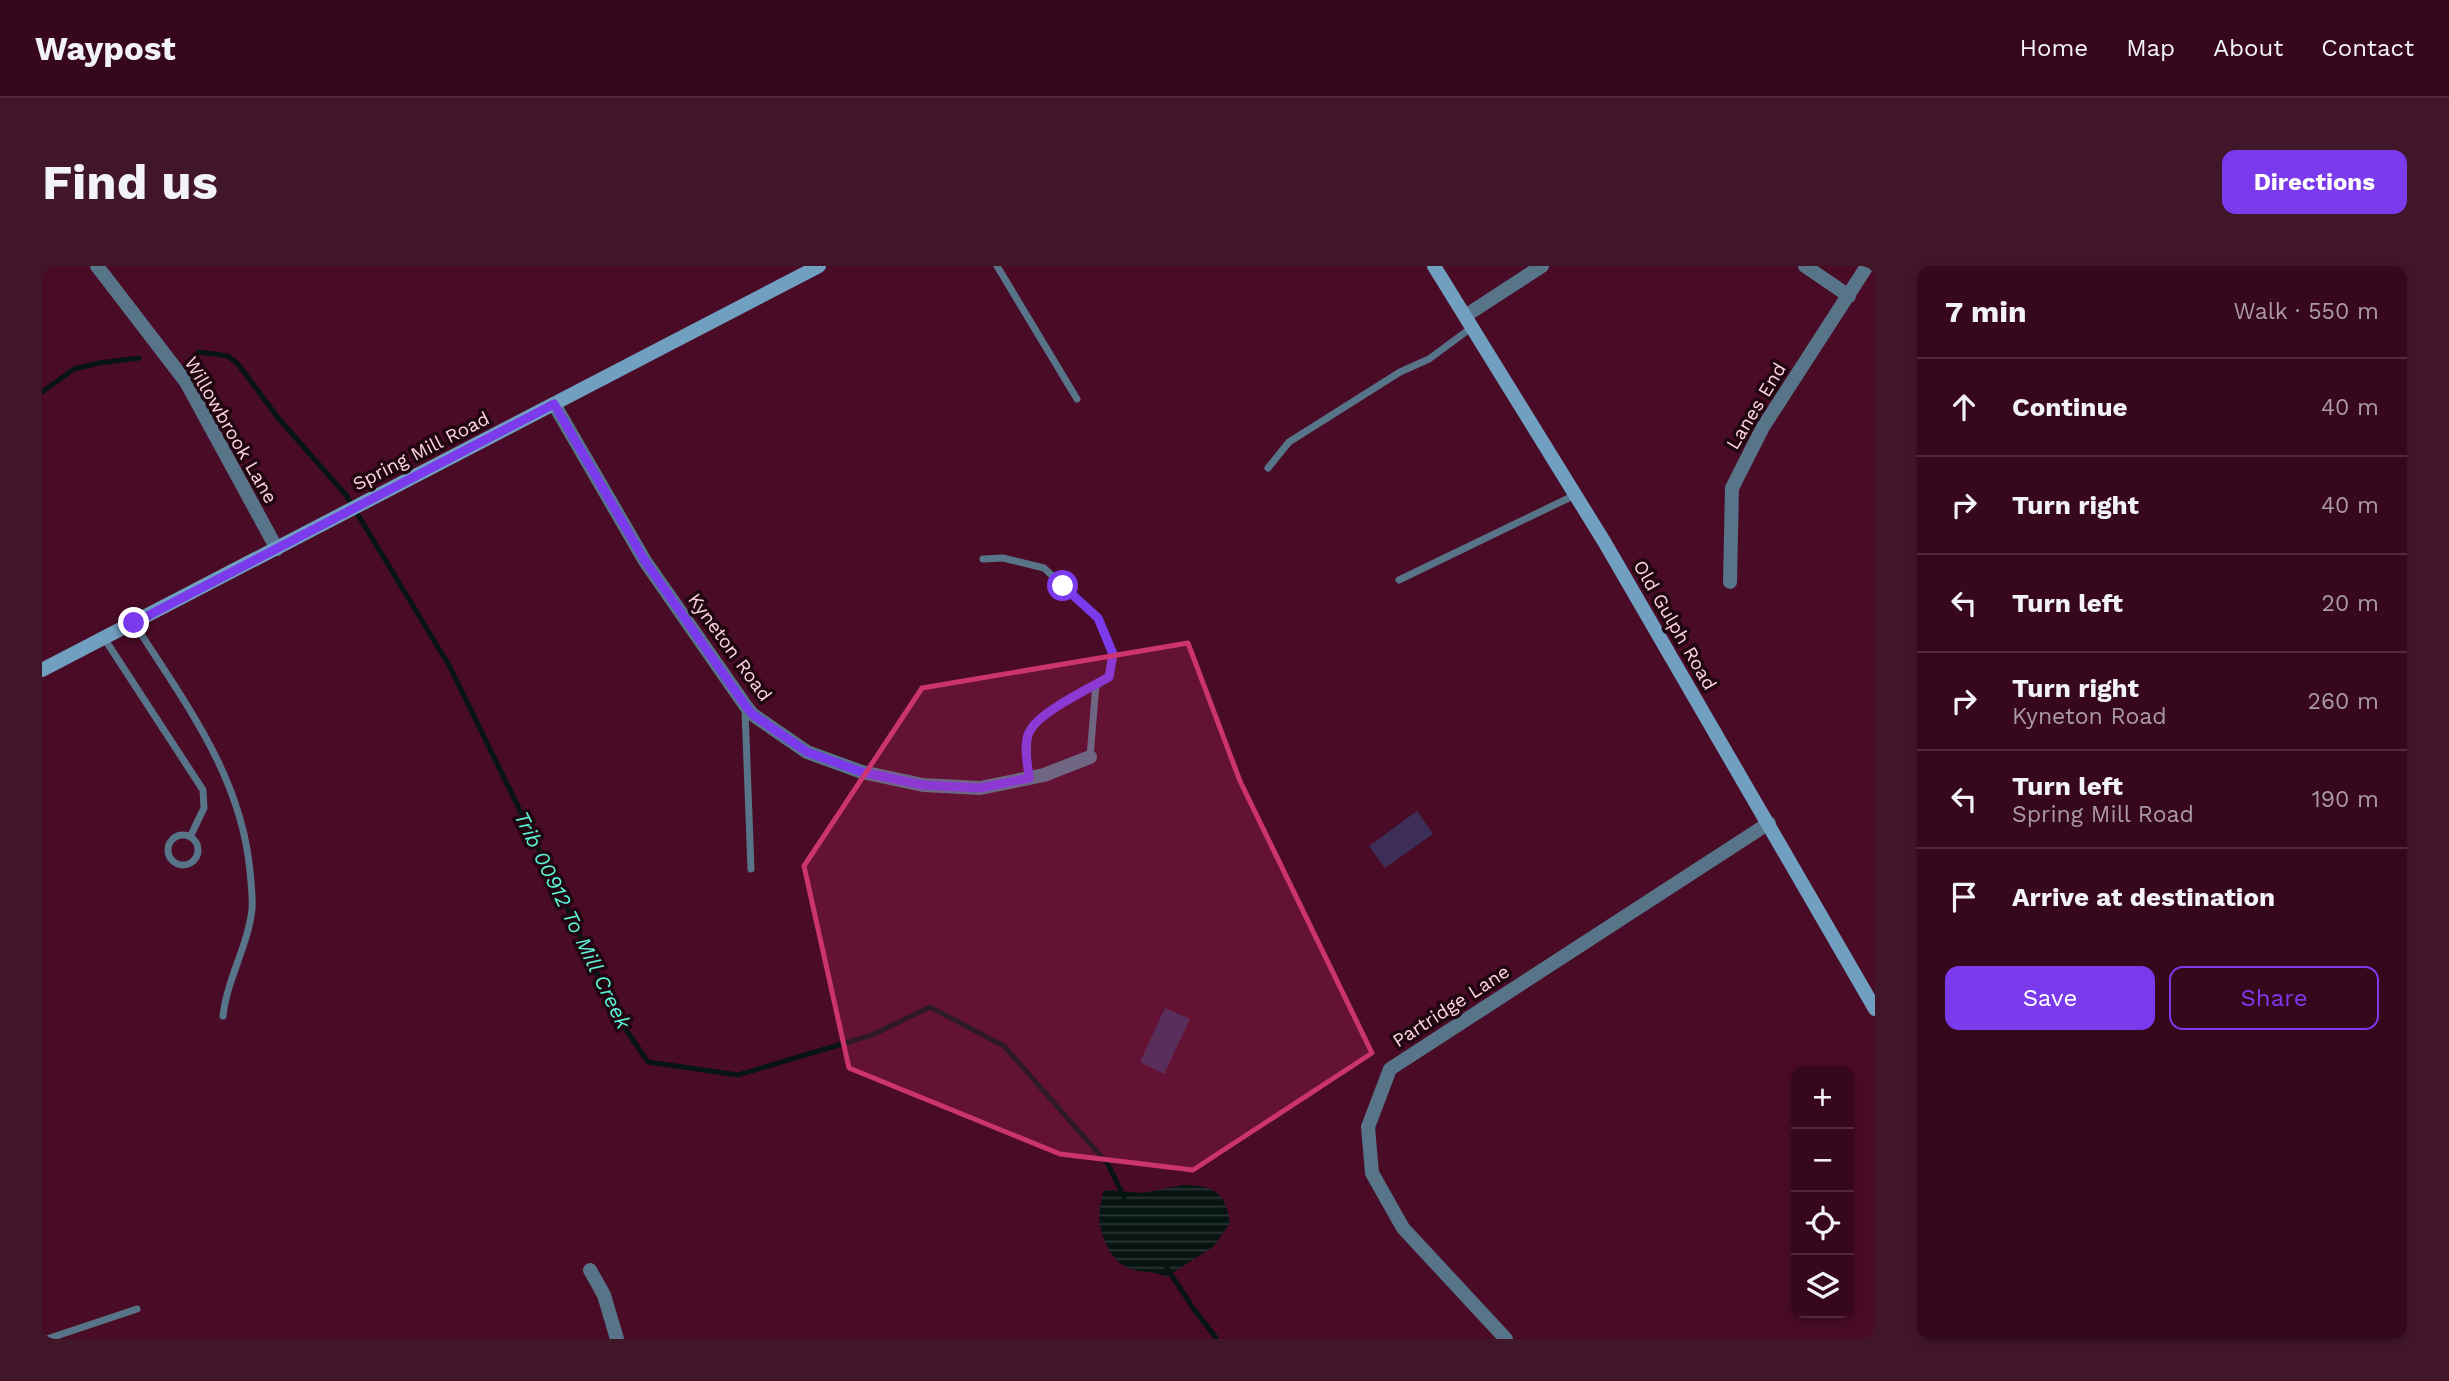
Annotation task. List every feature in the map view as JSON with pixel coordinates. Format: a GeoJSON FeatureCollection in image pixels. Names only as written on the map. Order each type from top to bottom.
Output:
{"type":"FeatureCollection","features":[{"type":"Feature","properties":{"kind":"main road","name":"Spring Mill Road"},"geometry":{"type":"LineString","coordinates":[[42,670],[819,266]]}},
{"type":"Feature","properties":{"kind":"main road","name":"Old Gulph Road"},"geometry":{"type":"LineString","coordinates":[[1434,266],[1575,494],[1872,998]]}},
{"type":"Feature","properties":{"kind":"street","name":"Willowbrook Lane"},"geometry":{"type":"LineString","coordinates":[[97,266],[186,382],[277,549]]}},
{"type":"Feature","properties":{"kind":"street"},"geometry":{"type":"LineString","coordinates":[[1469,322],[1542,266]]}},
{"type":"Feature","properties":{"kind":"street"},"geometry":{"type":"LineString","coordinates":[[1805,266],[1849,296]]}},
{"type":"Feature","properties":{"kind":"street","name":"Lanes End"},"geometry":{"type":"LineString","coordinates":[[1730,582],[1732,488],[1763,427],[1867,266]]}},
{"type":"Feature","properties":{"kind":"street","name":"Kyneton Road"},"geometry":{"type":"LineString","coordinates":[[554,404],[645,561],[745,705],[752,714],[807,752],[862,772],[923,785],[980,788],[1044,775],[1090,757]]}},
{"type":"Feature","properties":{"kind":"street","name":"Partridge Lane"},"geometry":{"type":"LineString","coordinates":[[1506,1339],[1403,1228],[1372,1173],[1368,1127],[1390,1069],[1769,823]]}},
{"type":"Feature","properties":{"kind":"street"},"geometry":{"type":"LineString","coordinates":[[590,1270],[604,1294],[617,1339]]}},
{"type":"Feature","properties":{"kind":"lane"},"geometry":{"type":"LineString","coordinates":[[997,266],[1077,398]]}},
{"type":"Feature","properties":{"kind":"lane"},"geometry":{"type":"LineString","coordinates":[[1268,468],[1289,442],[1400,372],[1429,359],[1469,322]]}},
{"type":"Feature","properties":{"kind":"lane"},"geometry":{"type":"LineString","coordinates":[[1399,580],[1575,494]]}},
{"type":"Feature","properties":{"kind":"lane"},"geometry":{"type":"LineString","coordinates":[[984,559],[1003,558],[1044,568],[1098,618],[1113,654],[1109,677],[1043,716],[1030,730],[1026,747],[1029,778]]}},
{"type":"Feature","properties":{"kind":"lane"},"geometry":{"type":"LineString","coordinates":[[134,623],[205,737],[232,790],[247,844],[252,904],[249,933],[225,996],[223,1016]]}},
{"type":"Feature","properties":{"kind":"lane"},"geometry":{"type":"LineString","coordinates":[[104,638],[203,790],[204,808],[190,837]]}},
{"type":"Feature","properties":{"kind":"lane"},"geometry":{"type":"LineString","coordinates":[[1090,757],[1096,684]]}},
{"type":"Feature","properties":{"kind":"lane"},"geometry":{"type":"LineString","coordinates":[[745,705],[751,869]]}},
{"type":"Feature","properties":{"kind":"lane"},"geometry":{"type":"LineString","coordinates":[[180,835],[190,837],[198,849],[196,858],[184,866],[174,863],[167,849],[171,840],[180,835]]}},
{"type":"Feature","properties":{"kind":"lane"},"geometry":{"type":"LineString","coordinates":[[47,1339],[137,1309]]}},
{"type":"Feature","properties":{"kind":"highlighted area"},"geometry":{"type":"Polygon","coordinates":[[[1188,643],[1240,781],[1372,1053],[1193,1170],[1060,1154],[849,1068],[804,866],[922,688],[1188,643]]]}},
{"type":"Feature","properties":{"kind":"shaded area"},"geometry":{"type":"Polygon","coordinates":[[[1417,811],[1433,834],[1385,868],[1369,846],[1417,811]]]}},
{"type":"Feature","properties":{"kind":"shaded area"},"geometry":{"type":"Polygon","coordinates":[[[1165,1008],[1190,1019],[1164,1074],[1140,1062],[1165,1008]]]}},
{"type":"Feature","properties":{"kind":"shaded area"},"geometry":{"type":"Polygon","coordinates":[[[1183,1185],[1210,1189],[1222,1198],[1225,1204],[1230,1223],[1213,1247],[1166,1277],[1124,1266],[1108,1248],[1102,1232],[1099,1216],[1103,1191],[1142,1193],[1183,1185]]]}},
{"type":"Feature","properties":{"kind":"waterway","name":"Trib 00912 To Mill Creek"},"geometry":{"type":"LineString","coordinates":[[199,352],[228,356],[238,364],[279,419],[346,495],[450,667],[564,901],[616,1015],[648,1062],[738,1075],[872,1035],[930,1007],[1004,1046],[1108,1164],[1124,1197]]}},
{"type":"Feature","properties":{"kind":"waterway","name":"Trib 00912 To Mill Creek"},"geometry":{"type":"LineString","coordinates":[[42,392],[74,369],[139,358]]}},
{"type":"Feature","properties":{"kind":"waterway","name":"Trib 00912 To Mill Creek"},"geometry":{"type":"LineString","coordinates":[[1167,1268],[1217,1339]]}},
{"type":"Feature","properties":{"kind":"route"},"geometry":{"type":"LineString","coordinates":[[134,623],[554,404],[645,561],[752,714],[807,752],[862,772],[923,785],[980,788],[1029,778],[1026,747],[1030,730],[1043,716],[1109,677],[1113,654],[1098,618],[1063,586]]}}]}
